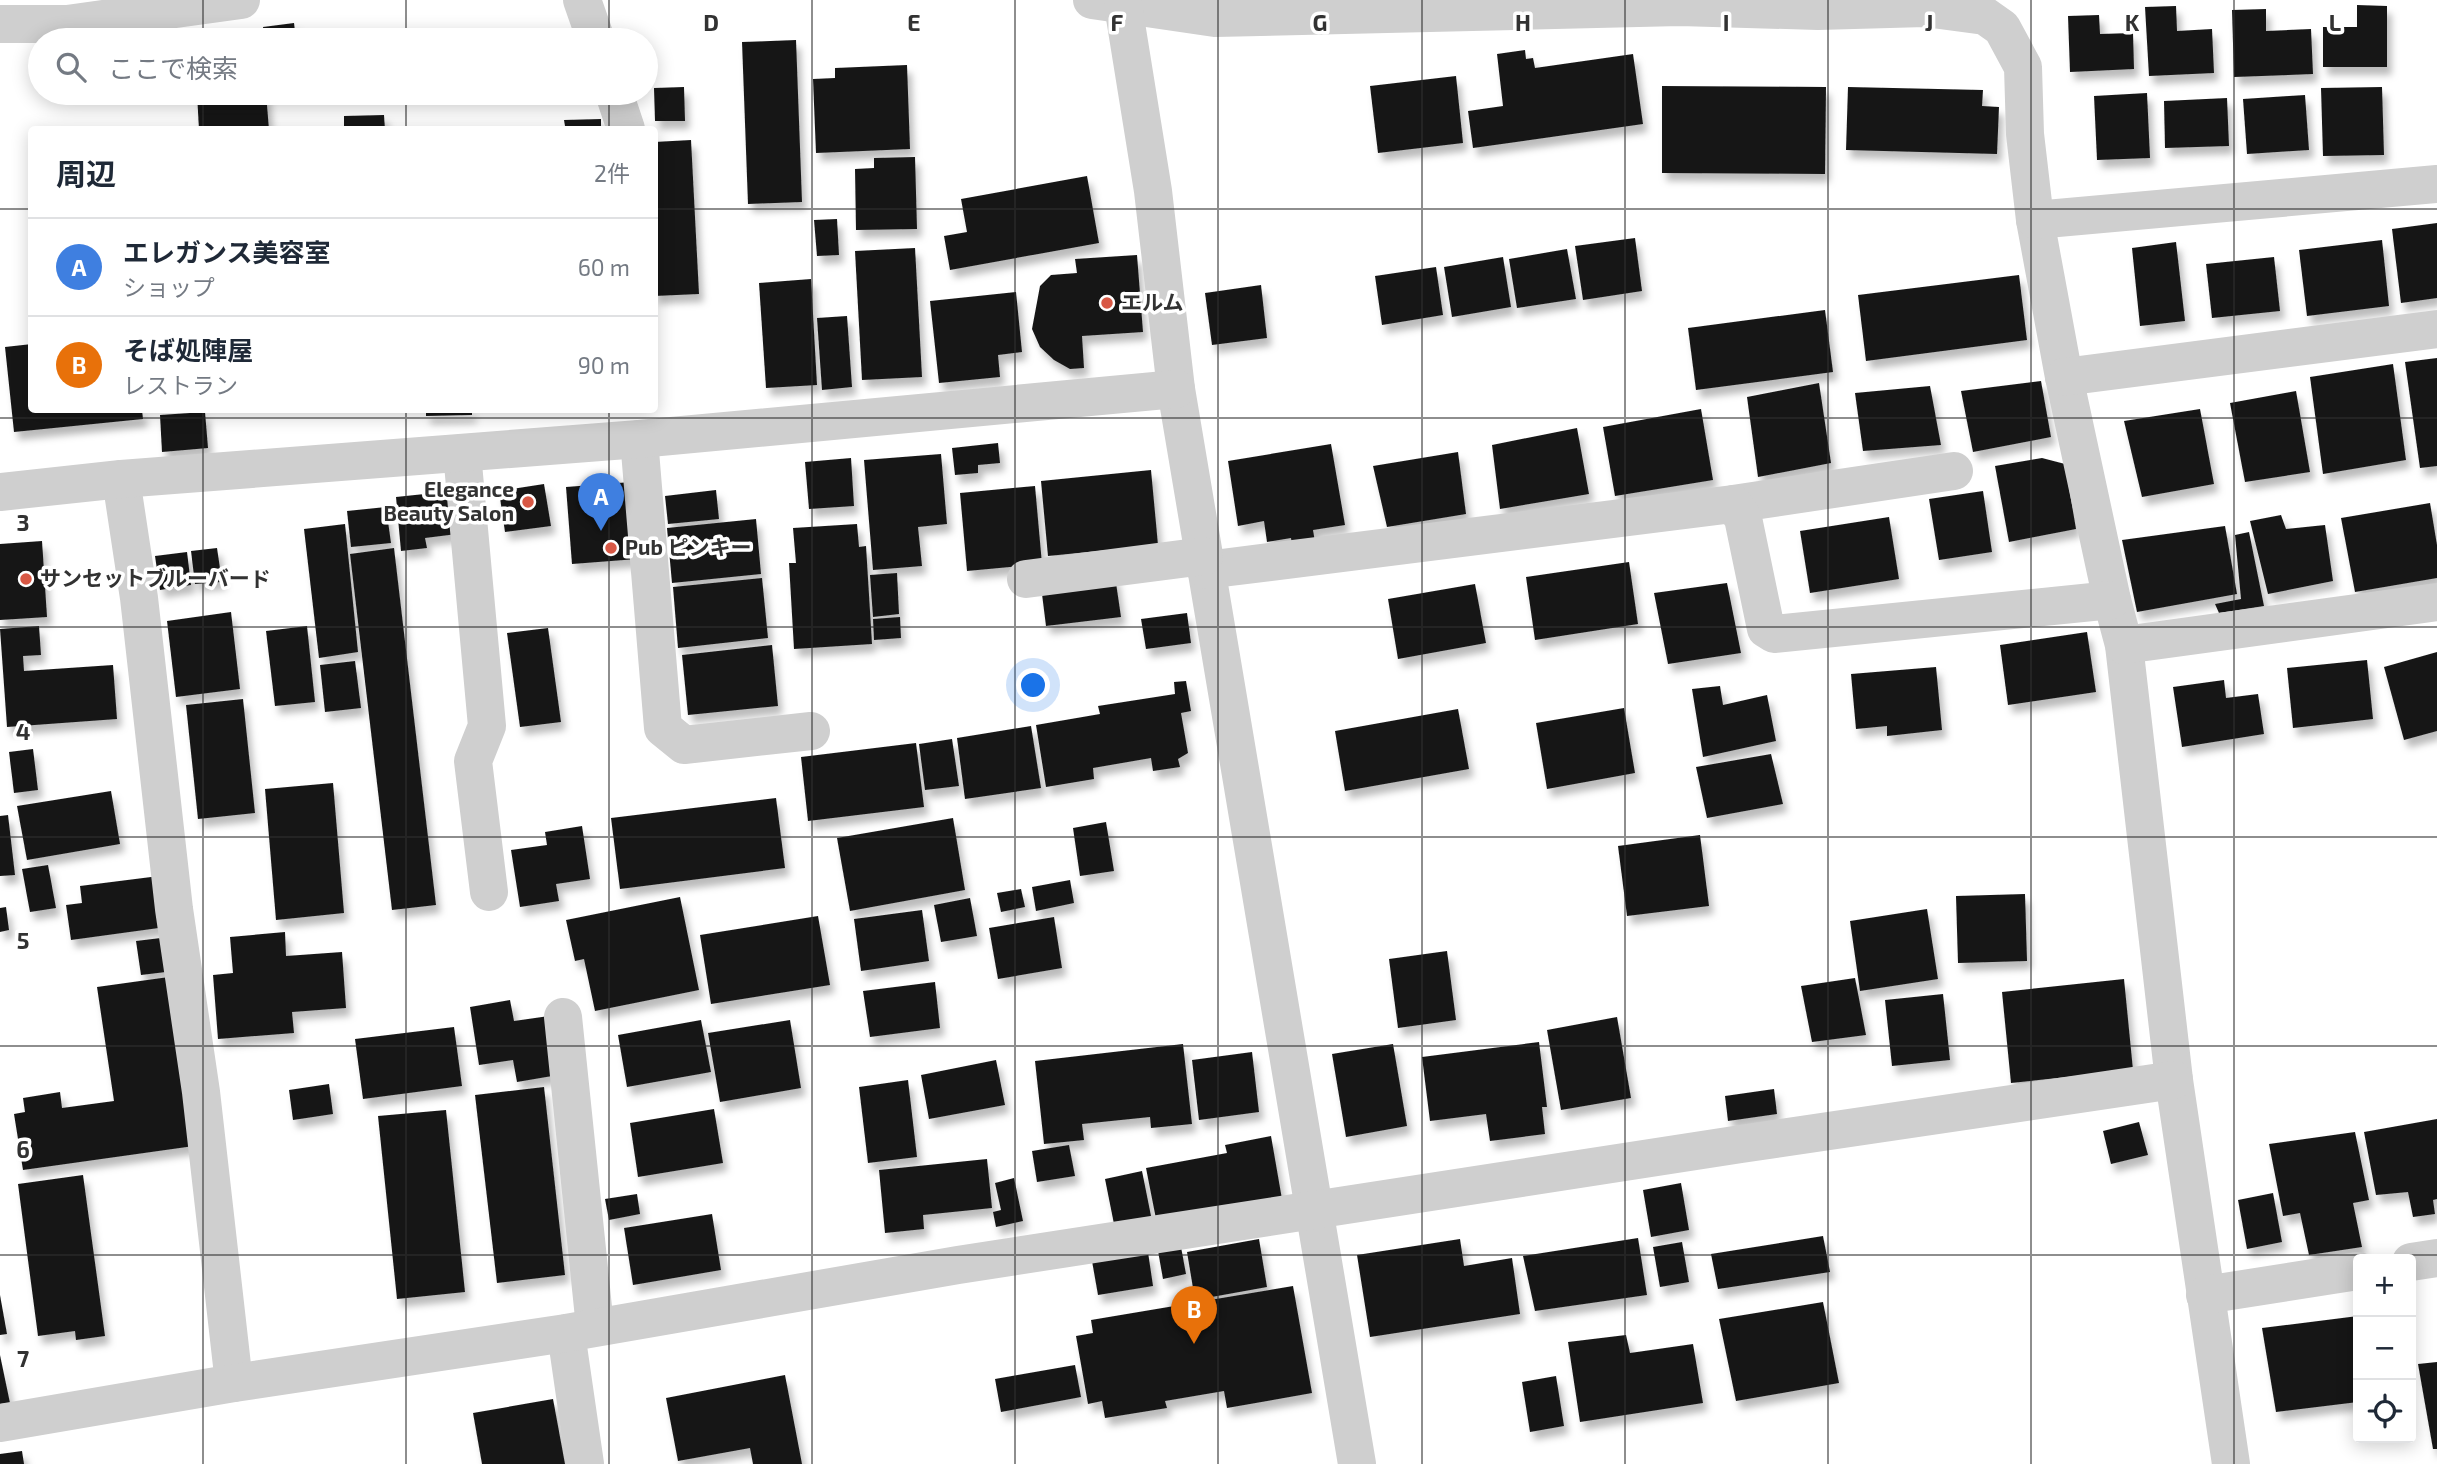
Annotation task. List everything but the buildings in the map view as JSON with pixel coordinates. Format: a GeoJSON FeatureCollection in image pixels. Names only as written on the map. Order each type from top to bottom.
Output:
{"type":"FeatureCollection","features":[{"type":"Feature","properties":{"kind":"street"},"geometry":{"type":"LineString","coordinates":[[0,24],[67,24],[241,0]]}},
{"type":"Feature","properties":{"kind":"street"},"geometry":{"type":"LineString","coordinates":[[582,0],[592,28]]}},
{"type":"Feature","properties":{"kind":"street"},"geometry":{"type":"LineString","coordinates":[[1357,1464],[1176,389],[1153,191],[1110,2],[1179,6],[1215,18],[1681,4],[1818,11],[1925,8],[1985,16],[2002,14],[2023,67],[2025,134],[2035,220],[2064,377],[2124,645],[2174,1080],[2231,1464]]}},
{"type":"Feature","properties":{"kind":"street"},"geometry":{"type":"LineString","coordinates":[[618,105],[625,126]]}},
{"type":"Feature","properties":{"kind":"street"},"geometry":{"type":"LineString","coordinates":[[2035,220],[2437,184]]}},
{"type":"Feature","properties":{"kind":"street"},"geometry":{"type":"LineString","coordinates":[[2064,377],[2437,329]]}},
{"type":"Feature","properties":{"kind":"street"},"geometry":{"type":"LineString","coordinates":[[0,492],[639,439],[1176,389]]}},
{"type":"Feature","properties":{"kind":"street"},"geometry":{"type":"LineString","coordinates":[[639,439],[663,728],[684,745],[811,731]]}},
{"type":"Feature","properties":{"kind":"street"},"geometry":{"type":"LineString","coordinates":[[462,453],[487,726],[473,761],[489,892]]}},
{"type":"Feature","properties":{"kind":"street"},"geometry":{"type":"LineString","coordinates":[[1026,579],[1205,563],[1733,504],[1954,471]]}},
{"type":"Feature","properties":{"kind":"street"},"geometry":{"type":"LineString","coordinates":[[121,480],[139,598],[174,909],[201,1092],[234,1383]]}},
{"type":"Feature","properties":{"kind":"street"},"geometry":{"type":"LineString","coordinates":[[1733,504],[1743,518],[1766,629],[1774,634],[2112,600]]}},
{"type":"Feature","properties":{"kind":"street"},"geometry":{"type":"LineString","coordinates":[[2124,645],[2437,602]]}},
{"type":"Feature","properties":{"kind":"street"},"geometry":{"type":"LineString","coordinates":[[563,1017],[585,1464]]}},
{"type":"Feature","properties":{"kind":"street"},"geometry":{"type":"LineString","coordinates":[[0,1423],[234,1383],[580,1330],[958,1265],[2174,1080]]}},
{"type":"Feature","properties":{"kind":"street"},"geometry":{"type":"LineString","coordinates":[[2416,1261],[2437,1258]]}},
{"type":"Feature","properties":{"kind":"street"},"geometry":{"type":"LineString","coordinates":[[2205,1295],[2353,1271]]}},
{"type":"Feature","properties":{"kind":"place","name":"エルム"},"geometry":{"type":"Point","coordinates":[1107,303]}},
{"type":"Feature","properties":{"kind":"place","name":"Elegance Beauty Salon"},"geometry":{"type":"Point","coordinates":[528,502]}},
{"type":"Feature","properties":{"kind":"place","name":"エレガンス美容室"},"geometry":{"type":"Point","coordinates":[601,531]}},
{"type":"Feature","properties":{"kind":"place","name":"Pub ピンキー"},"geometry":{"type":"Point","coordinates":[611,548]}},
{"type":"Feature","properties":{"kind":"place","name":"サンセットブルーバード"},"geometry":{"type":"Point","coordinates":[26,579]}},
{"type":"Feature","properties":{"kind":"place","name":"そば処陣屋"},"geometry":{"type":"Point","coordinates":[1194,1344]}}]}
